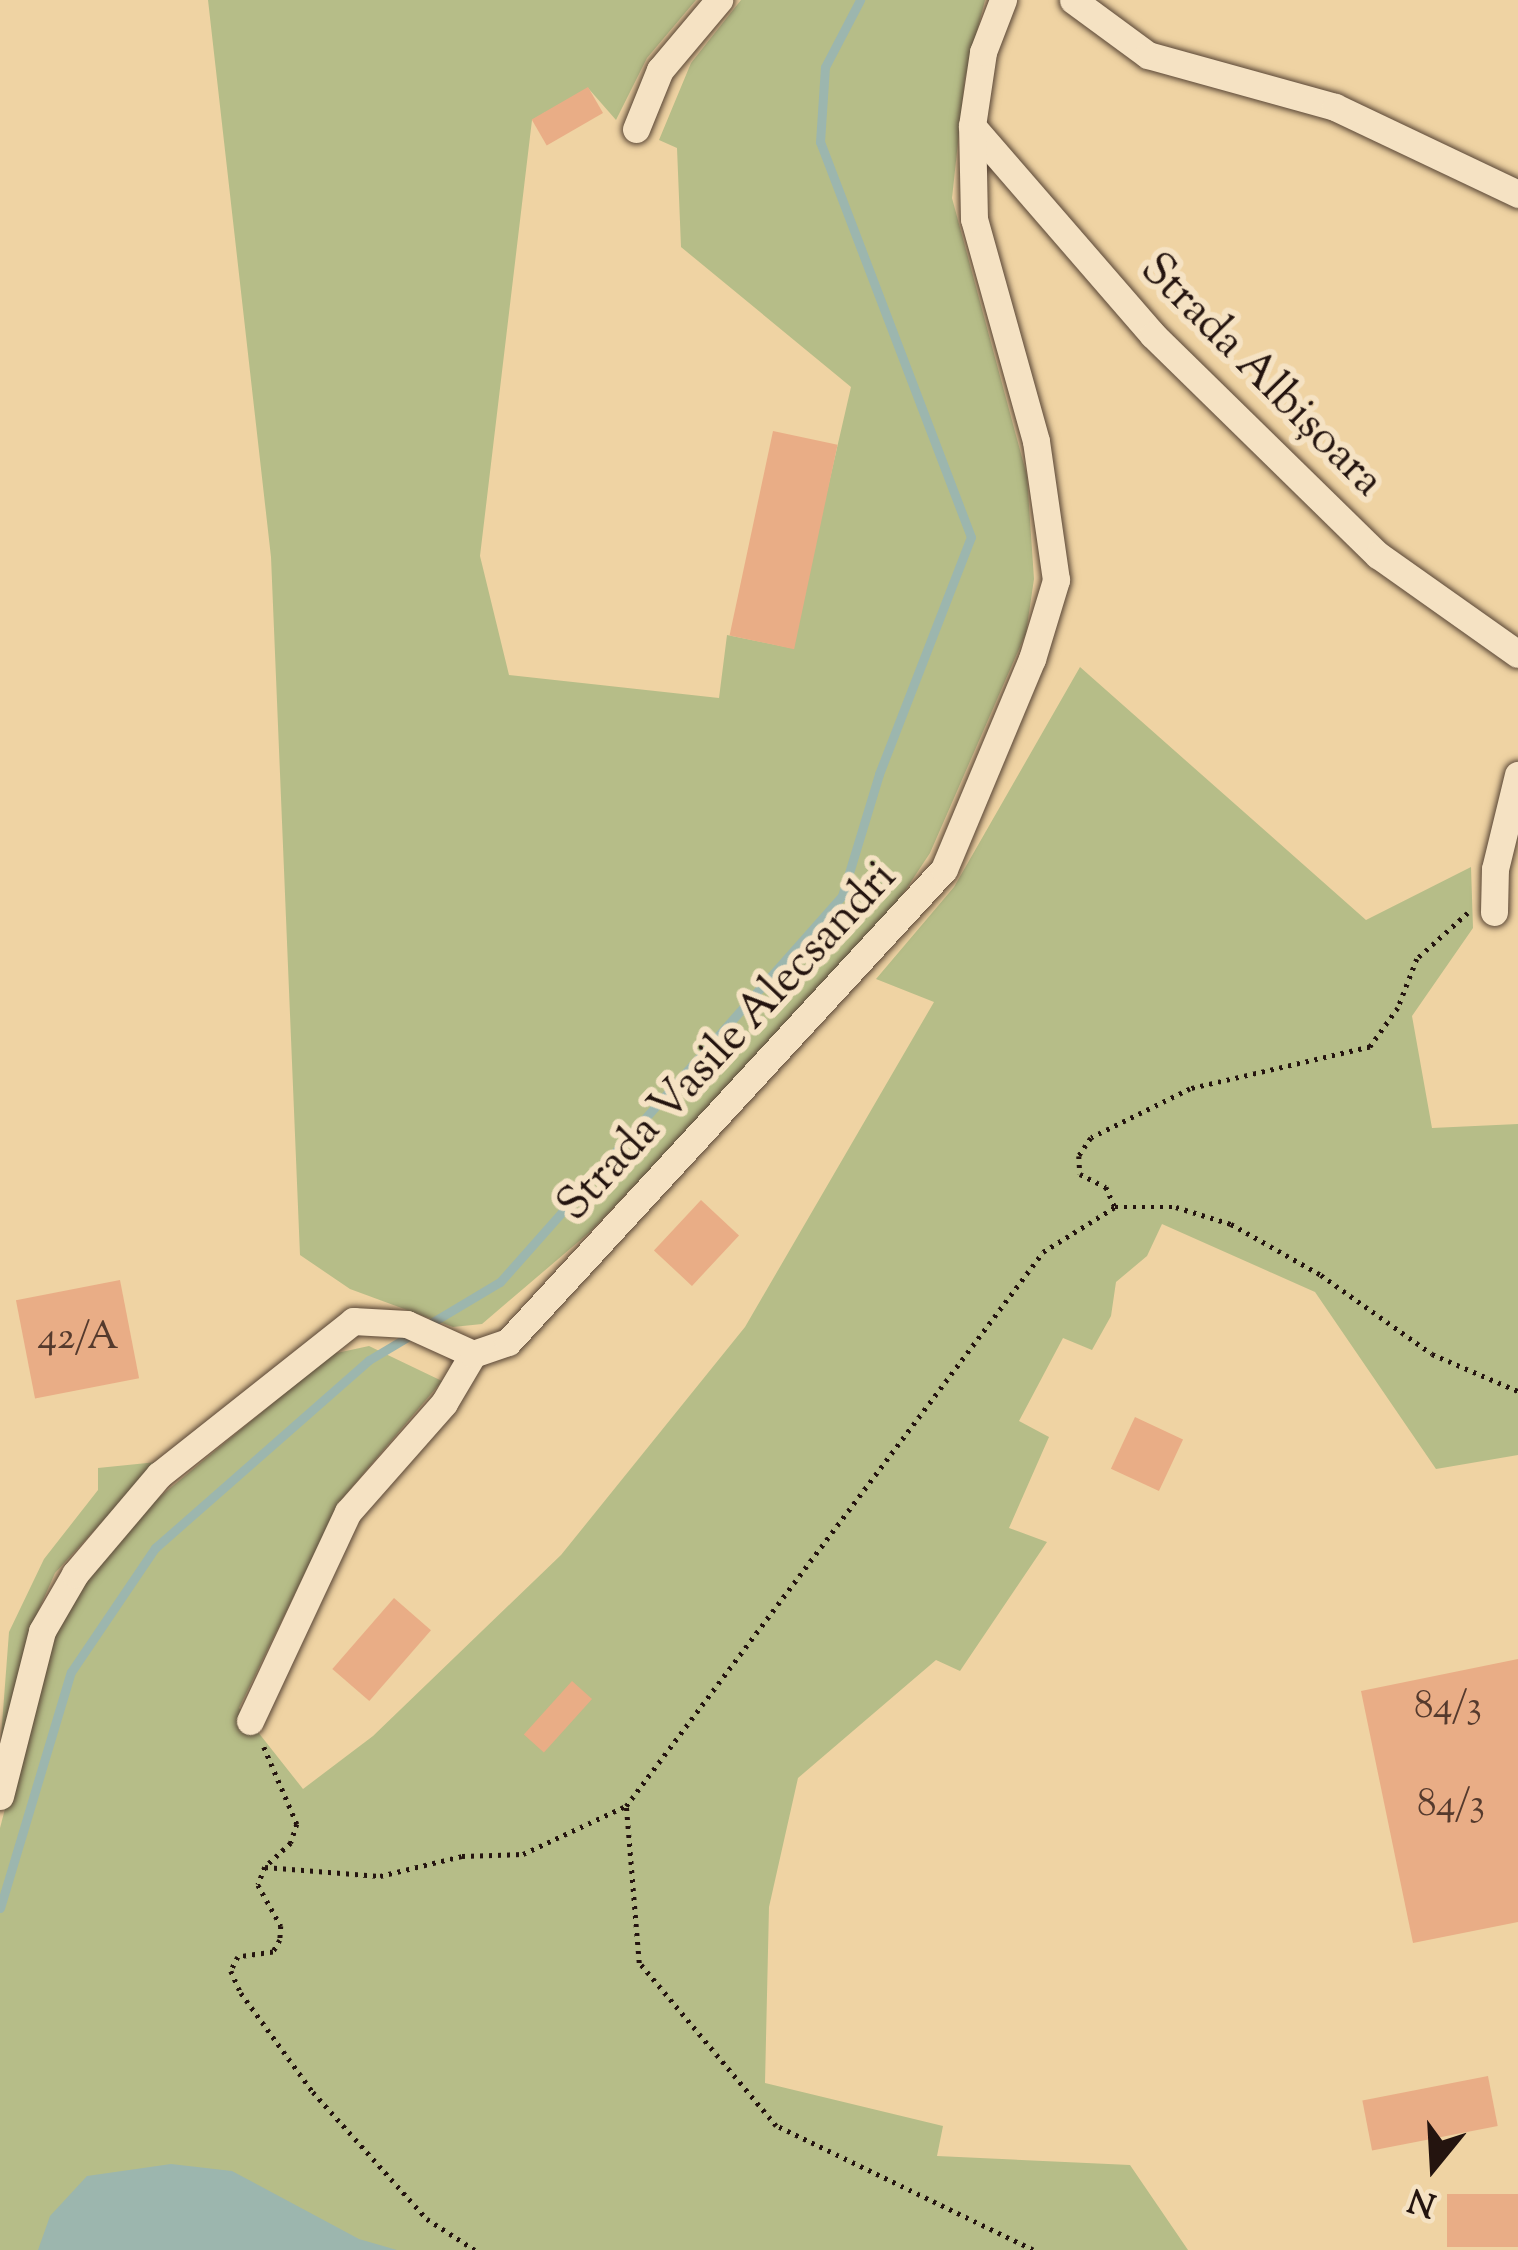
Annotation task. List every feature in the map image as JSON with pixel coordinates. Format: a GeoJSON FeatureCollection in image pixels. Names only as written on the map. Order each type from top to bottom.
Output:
{"type":"FeatureCollection","features":[{"type":"Feature","properties":{"kind":"street"},"geometry":{"type":"LineString","coordinates":[[636,129],[660,70],[719,0]]}},
{"type":"Feature","properties":{"kind":"street","name":"Strada Vasile Alecsandri"},"geometry":{"type":"LineString","coordinates":[[473,1354],[508,1342],[934,887],[1032,658],[1056,580],[1052,519],[974,219],[972,127],[983,52],[1004,0]]}},
{"type":"Feature","properties":{"kind":"street"},"geometry":{"type":"LineString","coordinates":[[1072,0],[1148,55],[1335,107],[1518,194]]}},
{"type":"Feature","properties":{"kind":"street","name":"Strada Albișoara"},"geometry":{"type":"LineString","coordinates":[[972,127],[1153,335],[1378,555],[1518,654]]}},
{"type":"Feature","properties":{"kind":"street"},"geometry":{"type":"LineString","coordinates":[[1494,906],[1518,775]]}},
{"type":"Feature","properties":{"kind":"street"},"geometry":{"type":"LineString","coordinates":[[0,1796],[42,1631],[75,1574],[185,1451],[352,1321],[406,1324],[473,1354],[444,1403],[348,1511],[250,1721]]}},
{"type":"Feature","properties":{"kind":"path"},"geometry":{"type":"LineString","coordinates":[[1115,1207],[1106,1187],[1080,1174],[1079,1156],[1091,1138],[1190,1089],[1370,1047],[1398,1008],[1417,959],[1451,921],[1494,906]]}},
{"type":"Feature","properties":{"kind":"path"},"geometry":{"type":"LineString","coordinates":[[265,1867],[380,1876],[462,1856],[524,1854],[626,1806],[1043,1252],[1115,1207],[1176,1207],[1231,1224],[1321,1275],[1432,1354],[1518,1391]]}},
{"type":"Feature","properties":{"kind":"path"},"geometry":{"type":"LineString","coordinates":[[250,1721],[297,1824],[291,1843],[265,1867],[258,1885],[281,1926],[280,1940],[273,1952],[238,1958],[231,1971],[241,1993],[313,2092],[427,2219],[475,2250]]}},
{"type":"Feature","properties":{"kind":"path"},"geometry":{"type":"LineString","coordinates":[[626,1806],[639,1963],[776,2126],[1033,2250]]}},
{"type":"Feature","properties":{"kind":"green space"},"geometry":{"type":"Polygon","coordinates":[[[208,0],[696,0],[647,58],[616,120],[588,88],[532,120],[480,556],[509,675],[719,698],[727,635],[791,648],[851,387],[681,247],[677,148],[659,140],[691,63],[741,0],[985,0],[965,78],[952,198],[1027,476],[1034,579],[1026,633],[930,853],[881,927],[591,1231],[482,1324],[453,1327],[350,1289],[300,1255],[271,557],[208,0]]]}},
{"type":"Feature","properties":{"kind":"green space"},"geometry":{"type":"Polygon","coordinates":[[[1080,667],[1366,920],[1471,867],[1473,928],[1412,1016],[1432,1128],[1518,1124],[1518,1455],[1436,1469],[1315,1292],[1162,1224],[1147,1256],[1116,1282],[1111,1316],[1092,1350],[1063,1338],[1019,1421],[1049,1437],[1009,1528],[1047,1542],[960,1671],[936,1660],[798,1778],[769,1907],[765,2083],[943,2126],[937,2156],[1130,2165],[1188,2250],[0,2250],[0,1828],[43,1663],[70,1601],[139,1514],[332,1354],[369,1346],[442,1381],[340,1501],[239,1708],[303,1789],[373,1736],[561,1555],[745,1327],[934,1002],[876,979],[954,887],[1080,667]]]}},
{"type":"Feature","properties":{"kind":"green space"},"geometry":{"type":"Polygon","coordinates":[[[157,1462],[55,1573],[28,1634],[0,1751],[9,1632],[44,1559],[98,1490],[98,1468],[157,1462]]]}},
{"type":"Feature","properties":{"kind":"water"},"geometry":{"type":"Polygon","coordinates":[[[171,2164],[232,2171],[359,2239],[397,2250],[38,2250],[50,2216],[87,2176],[171,2164]]]}},
{"type":"Feature","properties":{"kind":"building"},"geometry":{"type":"Polygon","coordinates":[[[588,87],[603,113],[547,145],[532,120],[588,87]]]}},
{"type":"Feature","properties":{"kind":"building"},"geometry":{"type":"Polygon","coordinates":[[[773,431],[838,445],[794,649],[730,635],[773,431]]]}},
{"type":"Feature","properties":{"kind":"building"},"geometry":{"type":"Polygon","coordinates":[[[701,1200],[739,1235],[692,1286],[654,1250],[701,1200]]]}},
{"type":"Feature","properties":{"kind":"building"},"geometry":{"type":"Polygon","coordinates":[[[120,1280],[139,1378],[35,1398],[16,1300],[120,1280]]]}},
{"type":"Feature","properties":{"kind":"building"},"geometry":{"type":"Polygon","coordinates":[[[1135,1417],[1183,1439],[1159,1491],[1111,1469],[1135,1417]]]}},
{"type":"Feature","properties":{"kind":"building"},"geometry":{"type":"Polygon","coordinates":[[[394,1598],[431,1630],[369,1701],[332,1669],[394,1598]]]}},
{"type":"Feature","properties":{"kind":"building"},"geometry":{"type":"Polygon","coordinates":[[[1518,1659],[1518,1922],[1413,1943],[1361,1691],[1518,1659]]]}},
{"type":"Feature","properties":{"kind":"building"},"geometry":{"type":"Polygon","coordinates":[[[572,1681],[592,1699],[544,1753],[524,1735],[572,1681]]]}},
{"type":"Feature","properties":{"kind":"building"},"geometry":{"type":"Polygon","coordinates":[[[1488,2076],[1498,2126],[1372,2150],[1362,2100],[1488,2076]]]}},
{"type":"Feature","properties":{"kind":"building"},"geometry":{"type":"Polygon","coordinates":[[[1447,2194],[1518,2194],[1518,2247],[1447,2247],[1447,2194]]]}},
{"type":"Feature","properties":{"kind":"waterway"},"geometry":{"type":"LineString","coordinates":[[0,1908],[71,1672],[155,1548],[369,1360],[500,1282],[842,896],[879,774],[971,537],[820,142],[825,67],[860,0]]}}]}
